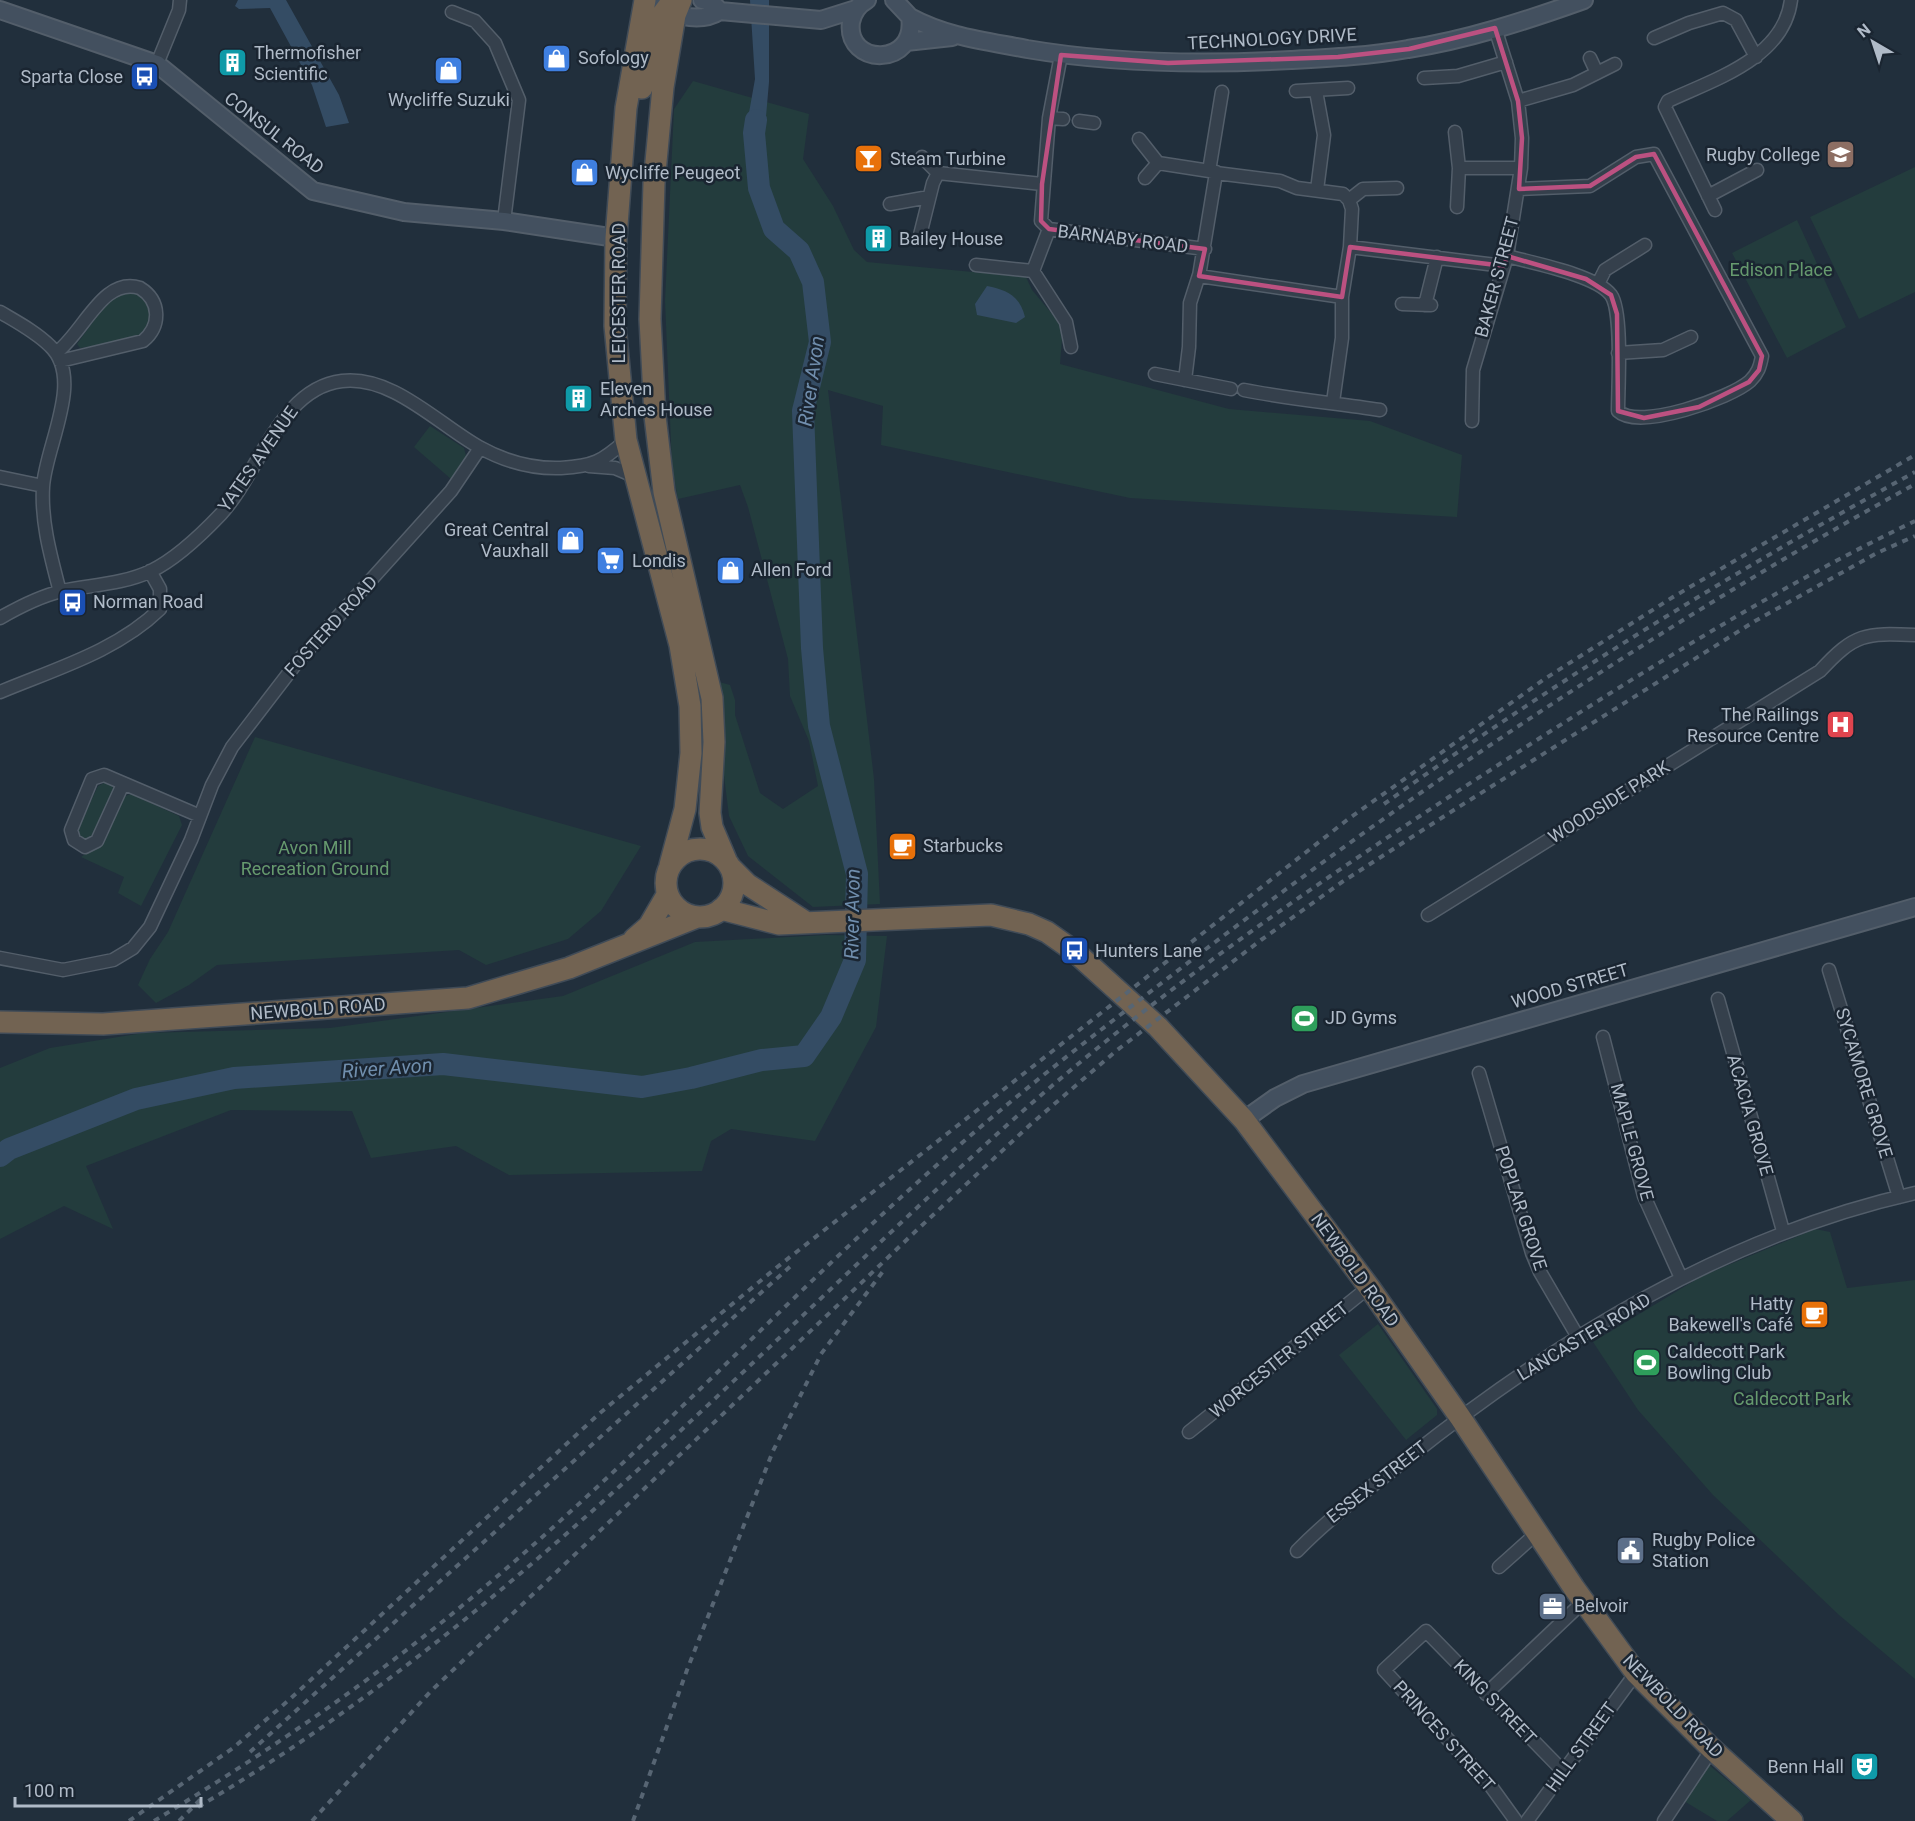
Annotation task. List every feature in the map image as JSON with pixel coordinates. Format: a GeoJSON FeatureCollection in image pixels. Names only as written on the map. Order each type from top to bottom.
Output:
{"type":"FeatureCollection","features":[{"type":"Feature","properties":{"kind":"highway","name":"LEICESTER ROAD"},"geometry":{"type":"LineString","coordinates":[[662,4],[626,108],[616,238],[615,326],[626,440],[680,645],[690,706],[691,753],[685,809],[670,865]]}},
{"type":"Feature","properties":{"kind":"highway","name":"LEICESTER ROAD"},"geometry":{"type":"LineString","coordinates":[[662,4],[663,87],[654,183],[650,320],[655,405],[664,492],[712,698],[714,742],[711,827],[728,864]]}},
{"type":"Feature","properties":{"kind":"highway"},"geometry":{"type":"LineString","coordinates":[[728,864],[734,883],[732,893],[721,909],[711,915],[697,917],[686,914],[675,906],[668,895],[666,880],[670,865],[682,854],[698,848],[716,852],[728,864],[747,884],[804,921]]}},
{"type":"Feature","properties":{"kind":"highway","name":"NEWBOLD ROAD"},"geometry":{"type":"LineString","coordinates":[[628,944],[649,926],[668,895]]}},
{"type":"Feature","properties":{"kind":"highway","name":"NEWBOLD ROAD"},"geometry":{"type":"LineString","coordinates":[[721,909],[779,924],[804,921],[991,915],[1029,924],[1047,932],[1080,956],[1158,1027],[1244,1120],[1369,1287],[1460,1417],[1583,1602],[1636,1673],[1712,1749],[1792,1821]]}},
{"type":"Feature","properties":{"kind":"highway","name":"NEWBOLD ROAD"},"geometry":{"type":"LineString","coordinates":[[0,1022],[103,1024],[468,998],[568,968],[697,917]]}},
{"type":"Feature","properties":{"kind":"street"},"geometry":{"type":"LineString","coordinates":[[157,64],[179,10],[180,0]]}},
{"type":"Feature","properties":{"kind":"street"},"geometry":{"type":"LineString","coordinates":[[702,0],[711,2],[720,11]]}},
{"type":"Feature","properties":{"kind":"street"},"geometry":{"type":"LineString","coordinates":[[821,20],[868,53],[885,56],[899,49],[906,42],[911,26],[910,17],[894,0]]}},
{"type":"Feature","properties":{"kind":"street","name":"TECHNOLOGY DRIVE"},"geometry":{"type":"LineString","coordinates":[[910,17],[957,36],[1061,55],[1223,64],[1338,57],[1409,49],[1496,28],[1584,0]]}},
{"type":"Feature","properties":{"kind":"street"},"geometry":{"type":"LineString","coordinates":[[1715,210],[1665,107],[1668,101],[1756,57],[1779,35],[1789,15],[1791,0]]}},
{"type":"Feature","properties":{"kind":"street"},"geometry":{"type":"LineString","coordinates":[[662,4],[709,18],[720,11],[821,20],[862,4]]}},
{"type":"Feature","properties":{"kind":"street"},"geometry":{"type":"LineString","coordinates":[[855,42],[851,26],[862,4]]}},
{"type":"Feature","properties":{"kind":"street","name":"CONSUL ROAD"},"geometry":{"type":"LineString","coordinates":[[0,10],[157,64],[313,191],[404,212],[504,221],[616,238]]}},
{"type":"Feature","properties":{"kind":"street"},"geometry":{"type":"LineString","coordinates":[[452,12],[475,21],[495,43],[519,100],[504,221]]}},
{"type":"Feature","properties":{"kind":"street"},"geometry":{"type":"LineString","coordinates":[[1654,38],[1689,22],[1723,13],[1736,20],[1756,57]]}},
{"type":"Feature","properties":{"kind":"street","name":"BAKER STREET"},"geometry":{"type":"LineString","coordinates":[[1472,421],[1473,370],[1505,261],[1521,168],[1522,138],[1518,101],[1496,28]]}},
{"type":"Feature","properties":{"kind":"street","name":"TECHNOLOGY DRIVE"},"geometry":{"type":"LineString","coordinates":[[906,42],[957,36]]}},
{"type":"Feature","properties":{"kind":"street","name":"BARNABY ROAD"},"geometry":{"type":"LineString","coordinates":[[1061,55],[1049,118],[1042,184],[1041,221],[1049,229],[1205,249],[1199,275],[1342,297]]}},
{"type":"Feature","properties":{"kind":"street"},"geometry":{"type":"LineString","coordinates":[[1590,58],[1597,73]]}},
{"type":"Feature","properties":{"kind":"street"},"geometry":{"type":"LineString","coordinates":[[1424,78],[1458,76],[1506,62]]}},
{"type":"Feature","properties":{"kind":"street"},"geometry":{"type":"LineString","coordinates":[[1518,101],[1573,85],[1615,64]]}},
{"type":"Feature","properties":{"kind":"street"},"geometry":{"type":"LineString","coordinates":[[1296,91],[1348,88]]}},
{"type":"Feature","properties":{"kind":"street"},"geometry":{"type":"LineString","coordinates":[[1316,91],[1324,135],[1317,190]]}},
{"type":"Feature","properties":{"kind":"street"},"geometry":{"type":"LineString","coordinates":[[1205,249],[1222,92]]}},
{"type":"Feature","properties":{"kind":"street"},"geometry":{"type":"LineString","coordinates":[[1049,118],[1063,118]]}},
{"type":"Feature","properties":{"kind":"street"},"geometry":{"type":"LineString","coordinates":[[1079,121],[1094,123]]}},
{"type":"Feature","properties":{"kind":"street"},"geometry":{"type":"LineString","coordinates":[[1455,132],[1459,168],[1457,207]]}},
{"type":"Feature","properties":{"kind":"street"},"geometry":{"type":"LineString","coordinates":[[1139,139],[1158,163],[1280,181],[1297,188],[1343,194],[1349,200],[1352,209],[1350,247],[1342,297],[1342,338],[1333,402]]}},
{"type":"Feature","properties":{"kind":"street"},"geometry":{"type":"LineString","coordinates":[[1350,247],[1437,257],[1505,261],[1598,284],[1611,296],[1617,314],[1618,411],[1622,414],[1644,418],[1699,406],[1749,382],[1759,370],[1762,356],[1654,154],[1636,157],[1590,186],[1519,189]]}},
{"type":"Feature","properties":{"kind":"street"},"geometry":{"type":"LineString","coordinates":[[922,157],[938,173],[1042,184]]}},
{"type":"Feature","properties":{"kind":"street"},"geometry":{"type":"LineString","coordinates":[[1145,178],[1158,163]]}},
{"type":"Feature","properties":{"kind":"street"},"geometry":{"type":"LineString","coordinates":[[1459,168],[1521,168]]}},
{"type":"Feature","properties":{"kind":"street"},"geometry":{"type":"LineString","coordinates":[[1708,196],[1757,170]]}},
{"type":"Feature","properties":{"kind":"street"},"geometry":{"type":"LineString","coordinates":[[919,239],[929,197],[938,173]]}},
{"type":"Feature","properties":{"kind":"street"},"geometry":{"type":"LineString","coordinates":[[1349,200],[1363,189],[1397,188]]}},
{"type":"Feature","properties":{"kind":"street"},"geometry":{"type":"LineString","coordinates":[[890,204],[929,197]]}},
{"type":"Feature","properties":{"kind":"street"},"geometry":{"type":"LineString","coordinates":[[1033,271],[1049,229]]}},
{"type":"Feature","properties":{"kind":"street"},"geometry":{"type":"LineString","coordinates":[[1598,284],[1605,270],[1645,245]]}},
{"type":"Feature","properties":{"kind":"street"},"geometry":{"type":"LineString","coordinates":[[1402,304],[1428,305],[1437,257]]}},
{"type":"Feature","properties":{"kind":"street"},"geometry":{"type":"LineString","coordinates":[[976,265],[1033,271]]}},
{"type":"Feature","properties":{"kind":"street"},"geometry":{"type":"LineString","coordinates":[[1033,271],[1066,322],[1071,347]]}},
{"type":"Feature","properties":{"kind":"street"},"geometry":{"type":"LineString","coordinates":[[1185,380],[1189,347],[1190,303],[1199,275]]}},
{"type":"Feature","properties":{"kind":"street"},"geometry":{"type":"LineString","coordinates":[[133,286],[146,292],[152,300],[156,324],[152,333],[143,341],[58,357],[110,291],[118,287],[133,286]]}},
{"type":"Feature","properties":{"kind":"street"},"geometry":{"type":"LineString","coordinates":[[0,312],[36,335],[58,357],[64,376],[63,396],[43,486],[45,534],[60,592]]}},
{"type":"Feature","properties":{"kind":"street"},"geometry":{"type":"LineString","coordinates":[[1618,353],[1663,350],[1690,337]]}},
{"type":"Feature","properties":{"kind":"street"},"geometry":{"type":"LineString","coordinates":[[1155,374],[1230,388]]}},
{"type":"Feature","properties":{"kind":"street","name":"YATES AVENUE"},"geometry":{"type":"LineString","coordinates":[[0,618],[20,607],[60,592],[107,584],[150,571],[181,550],[221,514],[249,477],[293,405],[314,390],[340,381],[356,380],[385,388],[480,448],[507,460],[544,468],[589,466],[615,468],[634,476]]}},
{"type":"Feature","properties":{"kind":"street"},"geometry":{"type":"LineString","coordinates":[[1244,390],[1300,401],[1333,402],[1380,410]]}},
{"type":"Feature","properties":{"kind":"street"},"geometry":{"type":"LineString","coordinates":[[589,466],[626,440]]}},
{"type":"Feature","properties":{"kind":"street","name":"FOSTERD ROAD"},"geometry":{"type":"LineString","coordinates":[[0,958],[63,970],[113,960],[133,948],[150,927],[232,747],[298,661],[451,491],[480,448]]}},
{"type":"Feature","properties":{"kind":"street"},"geometry":{"type":"LineString","coordinates":[[0,477],[43,486]]}},
{"type":"Feature","properties":{"kind":"street"},"geometry":{"type":"LineString","coordinates":[[0,692],[116,643],[142,627],[160,609],[160,590],[150,571]]}},
{"type":"Feature","properties":{"kind":"street","name":"WOODSIDE PARK"},"geometry":{"type":"LineString","coordinates":[[1428,915],[1820,671],[1844,647],[1866,634],[1915,635]]}},
{"type":"Feature","properties":{"kind":"street"},"geometry":{"type":"LineString","coordinates":[[123,784],[97,841],[86,847],[74,840],[71,830],[92,779],[104,774],[200,816]]}},
{"type":"Feature","properties":{"kind":"street","name":"WOOD STREET"},"geometry":{"type":"LineString","coordinates":[[1244,1120],[1275,1098],[1303,1084],[1915,907]]}},
{"type":"Feature","properties":{"kind":"street","name":"SYCAMORE GROVE"},"geometry":{"type":"LineString","coordinates":[[1829,970],[1899,1197]]}},
{"type":"Feature","properties":{"kind":"street","name":"ACACIA GROVE"},"geometry":{"type":"LineString","coordinates":[[1718,999],[1783,1231]]}},
{"type":"Feature","properties":{"kind":"street","name":"MAPLE GROVE"},"geometry":{"type":"LineString","coordinates":[[1603,1037],[1644,1196],[1681,1278]]}},
{"type":"Feature","properties":{"kind":"street","name":"POPLAR GROVE"},"geometry":{"type":"LineString","coordinates":[[1479,1073],[1532,1254],[1578,1337]]}},
{"type":"Feature","properties":{"kind":"street","name":"LANCASTER ROAD"},"geometry":{"type":"LineString","coordinates":[[1460,1417],[1578,1337],[1681,1278],[1783,1231],[1915,1193]]}},
{"type":"Feature","properties":{"kind":"street","name":"WORCESTER STREET"},"geometry":{"type":"LineString","coordinates":[[1189,1432],[1369,1287]]}},
{"type":"Feature","properties":{"kind":"street","name":"ESSEX STREET"},"geometry":{"type":"LineString","coordinates":[[1297,1551],[1321,1527],[1460,1417]]}},
{"type":"Feature","properties":{"kind":"street"},"geometry":{"type":"LineString","coordinates":[[1499,1567],[1537,1533]]}},
{"type":"Feature","properties":{"kind":"street"},"geometry":{"type":"LineString","coordinates":[[1486,1694],[1583,1602]]}},
{"type":"Feature","properties":{"kind":"street","name":"KING STREET"},"geometry":{"type":"LineString","coordinates":[[1426,1631],[1564,1772]]}},
{"type":"Feature","properties":{"kind":"street","name":"PRINCES STREET"},"geometry":{"type":"LineString","coordinates":[[1426,1631],[1384,1670],[1490,1785],[1516,1821]]}},
{"type":"Feature","properties":{"kind":"street","name":"HILL STREET"},"geometry":{"type":"LineString","coordinates":[[1527,1821],[1636,1673]]}},
{"type":"Feature","properties":{"kind":"street"},"geometry":{"type":"LineString","coordinates":[[1664,1821],[1712,1749]]}},
{"type":"Feature","properties":{"kind":"highlighted area"},"geometry":{"type":"Polygon","coordinates":[[[1495,28],[1518,101],[1522,138],[1519,189],[1590,186],[1636,157],[1654,154],[1762,356],[1759,370],[1749,382],[1699,407],[1644,418],[1618,411],[1617,314],[1611,295],[1586,279],[1507,256],[1504,266],[1350,247],[1342,297],[1199,276],[1205,249],[1049,229],[1041,221],[1042,184],[1061,55],[1168,63],[1338,57],[1409,49],[1495,28]]]}},
{"type":"Feature","properties":{"kind":"green space"},"geometry":{"type":"Polygon","coordinates":[[[693,81],[809,114],[803,159],[833,206],[854,250],[867,262],[1026,277],[1032,290],[1063,327],[1060,364],[1229,409],[1370,421],[1462,455],[1457,517],[1130,498],[881,445],[883,406],[828,390],[874,779],[880,904],[813,907],[748,856],[729,816],[712,680],[730,685],[735,700],[735,715],[760,793],[783,809],[818,786],[809,741],[790,696],[788,659],[748,507],[740,485],[678,499],[672,467],[665,301],[674,109],[693,81]]]}},
{"type":"Feature","properties":{"kind":"green space"},"geometry":{"type":"Polygon","coordinates":[[[1915,167],[1915,292],[1859,319],[1810,217],[1915,167]]]}},
{"type":"Feature","properties":{"kind":"green space","name":"Edison Place"},"geometry":{"type":"Polygon","coordinates":[[[1797,220],[1846,327],[1787,358],[1732,253],[1797,220]]]}},
{"type":"Feature","properties":{"kind":"green space"},"geometry":{"type":"Polygon","coordinates":[[[122,290],[140,296],[146,302],[150,311],[149,322],[144,331],[126,341],[80,348],[77,344],[111,297],[122,290]]]}},
{"type":"Feature","properties":{"kind":"green space"},"geometry":{"type":"Polygon","coordinates":[[[430,426],[464,448],[466,456],[451,479],[414,447],[430,426]]]}},
{"type":"Feature","properties":{"kind":"green space","name":"Avon Mill Recreation Ground"},"geometry":{"type":"Polygon","coordinates":[[[255,737],[641,846],[601,911],[568,939],[486,965],[459,950],[217,965],[189,985],[156,1003],[138,985],[150,959],[168,932],[255,737]]]}},
{"type":"Feature","properties":{"kind":"green space"},"geometry":{"type":"Polygon","coordinates":[[[104,783],[111,784],[114,790],[92,838],[86,841],[78,836],[77,831],[98,786],[104,783]]]}},
{"type":"Feature","properties":{"kind":"green space"},"geometry":{"type":"Polygon","coordinates":[[[131,794],[179,816],[182,825],[141,906],[118,893],[124,877],[81,857],[103,842],[122,797],[131,794]]]}},
{"type":"Feature","properties":{"kind":"green space"},"geometry":{"type":"Polygon","coordinates":[[[826,935],[887,936],[876,1027],[815,1141],[731,1129],[711,1141],[702,1171],[509,1175],[456,1146],[371,1158],[352,1111],[231,1110],[86,1166],[113,1229],[64,1206],[0,1239],[0,1068],[50,1048],[143,1033],[330,1028],[563,996],[695,942],[826,935]]]}},
{"type":"Feature","properties":{"kind":"green space","name":"Caldecott Park"},"geometry":{"type":"Polygon","coordinates":[[[1815,1229],[1830,1232],[1847,1288],[1915,1280],[1915,1679],[1839,1615],[1713,1495],[1638,1410],[1593,1342],[1702,1276],[1815,1229]]]}},
{"type":"Feature","properties":{"kind":"green space"},"geometry":{"type":"Polygon","coordinates":[[[1378,1324],[1437,1409],[1437,1415],[1406,1440],[1339,1355],[1378,1324]]]}},
{"type":"Feature","properties":{"kind":"green space"},"geometry":{"type":"Polygon","coordinates":[[[1709,1765],[1751,1800],[1727,1821],[1717,1821],[1684,1801],[1709,1765]]]}},
{"type":"Feature","properties":{"kind":"water"},"geometry":{"type":"Polygon","coordinates":[[[238,0],[286,0],[339,95],[349,123],[326,127],[312,85],[270,8],[239,9],[235,6],[238,0]]]}},
{"type":"Feature","properties":{"kind":"water"},"geometry":{"type":"Polygon","coordinates":[[[750,0],[769,0],[769,82],[763,151],[748,148],[747,124],[755,79],[750,0]]]}},
{"type":"Feature","properties":{"kind":"water"},"geometry":{"type":"Polygon","coordinates":[[[987,286],[1012,295],[1020,304],[1025,317],[1016,323],[977,315],[975,304],[987,286]]]}},
{"type":"Feature","properties":{"kind":"waterway","name":"River Avon"},"geometry":{"type":"LineString","coordinates":[[0,1156],[9,1149],[136,1099],[234,1078],[443,1064],[642,1087],[691,1078],[762,1060],[804,1056],[831,1017],[855,960],[857,874],[819,726],[812,648],[803,411],[820,342],[813,282],[799,251],[774,229],[759,188],[754,133],[756,120]]}},
{"type":"Feature","properties":{"kind":"railway"},"geometry":{"type":"LineString","coordinates":[[129,1821],[233,1748],[289,1700],[600,1413],[776,1268],[1347,820],[1546,678],[1673,597],[1915,455]]}},
{"type":"Feature","properties":{"kind":"railway"},"geometry":{"type":"LineString","coordinates":[[1384,804],[1513,715],[1644,630],[1778,549],[1915,472]]}},
{"type":"Feature","properties":{"kind":"railway"},"geometry":{"type":"LineString","coordinates":[[154,1821],[239,1768],[322,1712],[403,1653],[481,1590],[604,1481],[841,1253],[963,1142],[1050,1070],[1198,955],[1371,828],[1548,706],[1729,592],[1915,484]]}},
{"type":"Feature","properties":{"kind":"railway"},"geometry":{"type":"LineString","coordinates":[[198,1807],[310,1735],[417,1657],[520,1574],[717,1397],[1007,1125],[1064,1075],[1183,981],[1368,850],[1597,701],[1754,606],[1915,521]]}},
{"type":"Feature","properties":{"kind":"railway"},"geometry":{"type":"LineString","coordinates":[[312,1821],[431,1691],[918,1229],[1031,1124],[1116,1051],[1261,940],[1342,882],[1755,621],[1877,553],[1915,536]]}},
{"type":"Feature","properties":{"kind":"railway"},"geometry":{"type":"LineString","coordinates":[[250,1752],[794,1263]]}},
{"type":"Feature","properties":{"kind":"railway"},"geometry":{"type":"LineString","coordinates":[[633,1821],[687,1670],[773,1451],[821,1354],[884,1270]]}},
{"type":"Feature","properties":{"kind":"railway"},"geometry":{"type":"LineString","coordinates":[[179,1821],[204,1796]]}},
{"type":"Feature","properties":{"kind":"place","name":"Sofology"},"geometry":{"type":"Point","coordinates":[557,58]}},
{"type":"Feature","properties":{"kind":"place","name":"Thermofisher Scientific"},"geometry":{"type":"Point","coordinates":[233,63]}},
{"type":"Feature","properties":{"kind":"place","name":"Wycliffe Suzuki"},"geometry":{"type":"Point","coordinates":[449,71]}},
{"type":"Feature","properties":{"kind":"place","name":"Sparta Close"},"geometry":{"type":"Point","coordinates":[144,77]}},
{"type":"Feature","properties":{"kind":"place","name":"Rugby College"},"geometry":{"type":"Point","coordinates":[1841,155]}},
{"type":"Feature","properties":{"kind":"place","name":"Steam Turbine"},"geometry":{"type":"Point","coordinates":[869,159]}},
{"type":"Feature","properties":{"kind":"place","name":"Wycliffe Peugeot"},"geometry":{"type":"Point","coordinates":[584,173]}},
{"type":"Feature","properties":{"kind":"place","name":"Bailey House"},"geometry":{"type":"Point","coordinates":[878,239]}},
{"type":"Feature","properties":{"kind":"place","name":"Eleven Arches House"},"geometry":{"type":"Point","coordinates":[579,399]}},
{"type":"Feature","properties":{"kind":"place","name":"Great Central Vauxhall"},"geometry":{"type":"Point","coordinates":[570,540]}},
{"type":"Feature","properties":{"kind":"place","name":"Londis"},"geometry":{"type":"Point","coordinates":[611,561]}},
{"type":"Feature","properties":{"kind":"place","name":"Allen Ford"},"geometry":{"type":"Point","coordinates":[730,570]}},
{"type":"Feature","properties":{"kind":"place","name":"Norman Road"},"geometry":{"type":"Point","coordinates":[72,602]}},
{"type":"Feature","properties":{"kind":"place","name":"The Railings Resource Centre"},"geometry":{"type":"Point","coordinates":[1840,725]}},
{"type":"Feature","properties":{"kind":"place","name":"Starbucks"},"geometry":{"type":"Point","coordinates":[902,846]}},
{"type":"Feature","properties":{"kind":"place","name":"Hunters Lane"},"geometry":{"type":"Point","coordinates":[1074,951]}},
{"type":"Feature","properties":{"kind":"place","name":"JD Gyms"},"geometry":{"type":"Point","coordinates":[1304,1018]}},
{"type":"Feature","properties":{"kind":"place","name":"Hatty Bakewell's Café"},"geometry":{"type":"Point","coordinates":[1814,1314]}},
{"type":"Feature","properties":{"kind":"place","name":"Caldecott Park Bowling Club"},"geometry":{"type":"Point","coordinates":[1646,1362]}},
{"type":"Feature","properties":{"kind":"place","name":"Rugby Police Station"},"geometry":{"type":"Point","coordinates":[1631,1550]}},
{"type":"Feature","properties":{"kind":"place","name":"Belvoir"},"geometry":{"type":"Point","coordinates":[1553,1606]}},
{"type":"Feature","properties":{"kind":"place","name":"Benn Hall"},"geometry":{"type":"Point","coordinates":[1865,1767]}}]}
